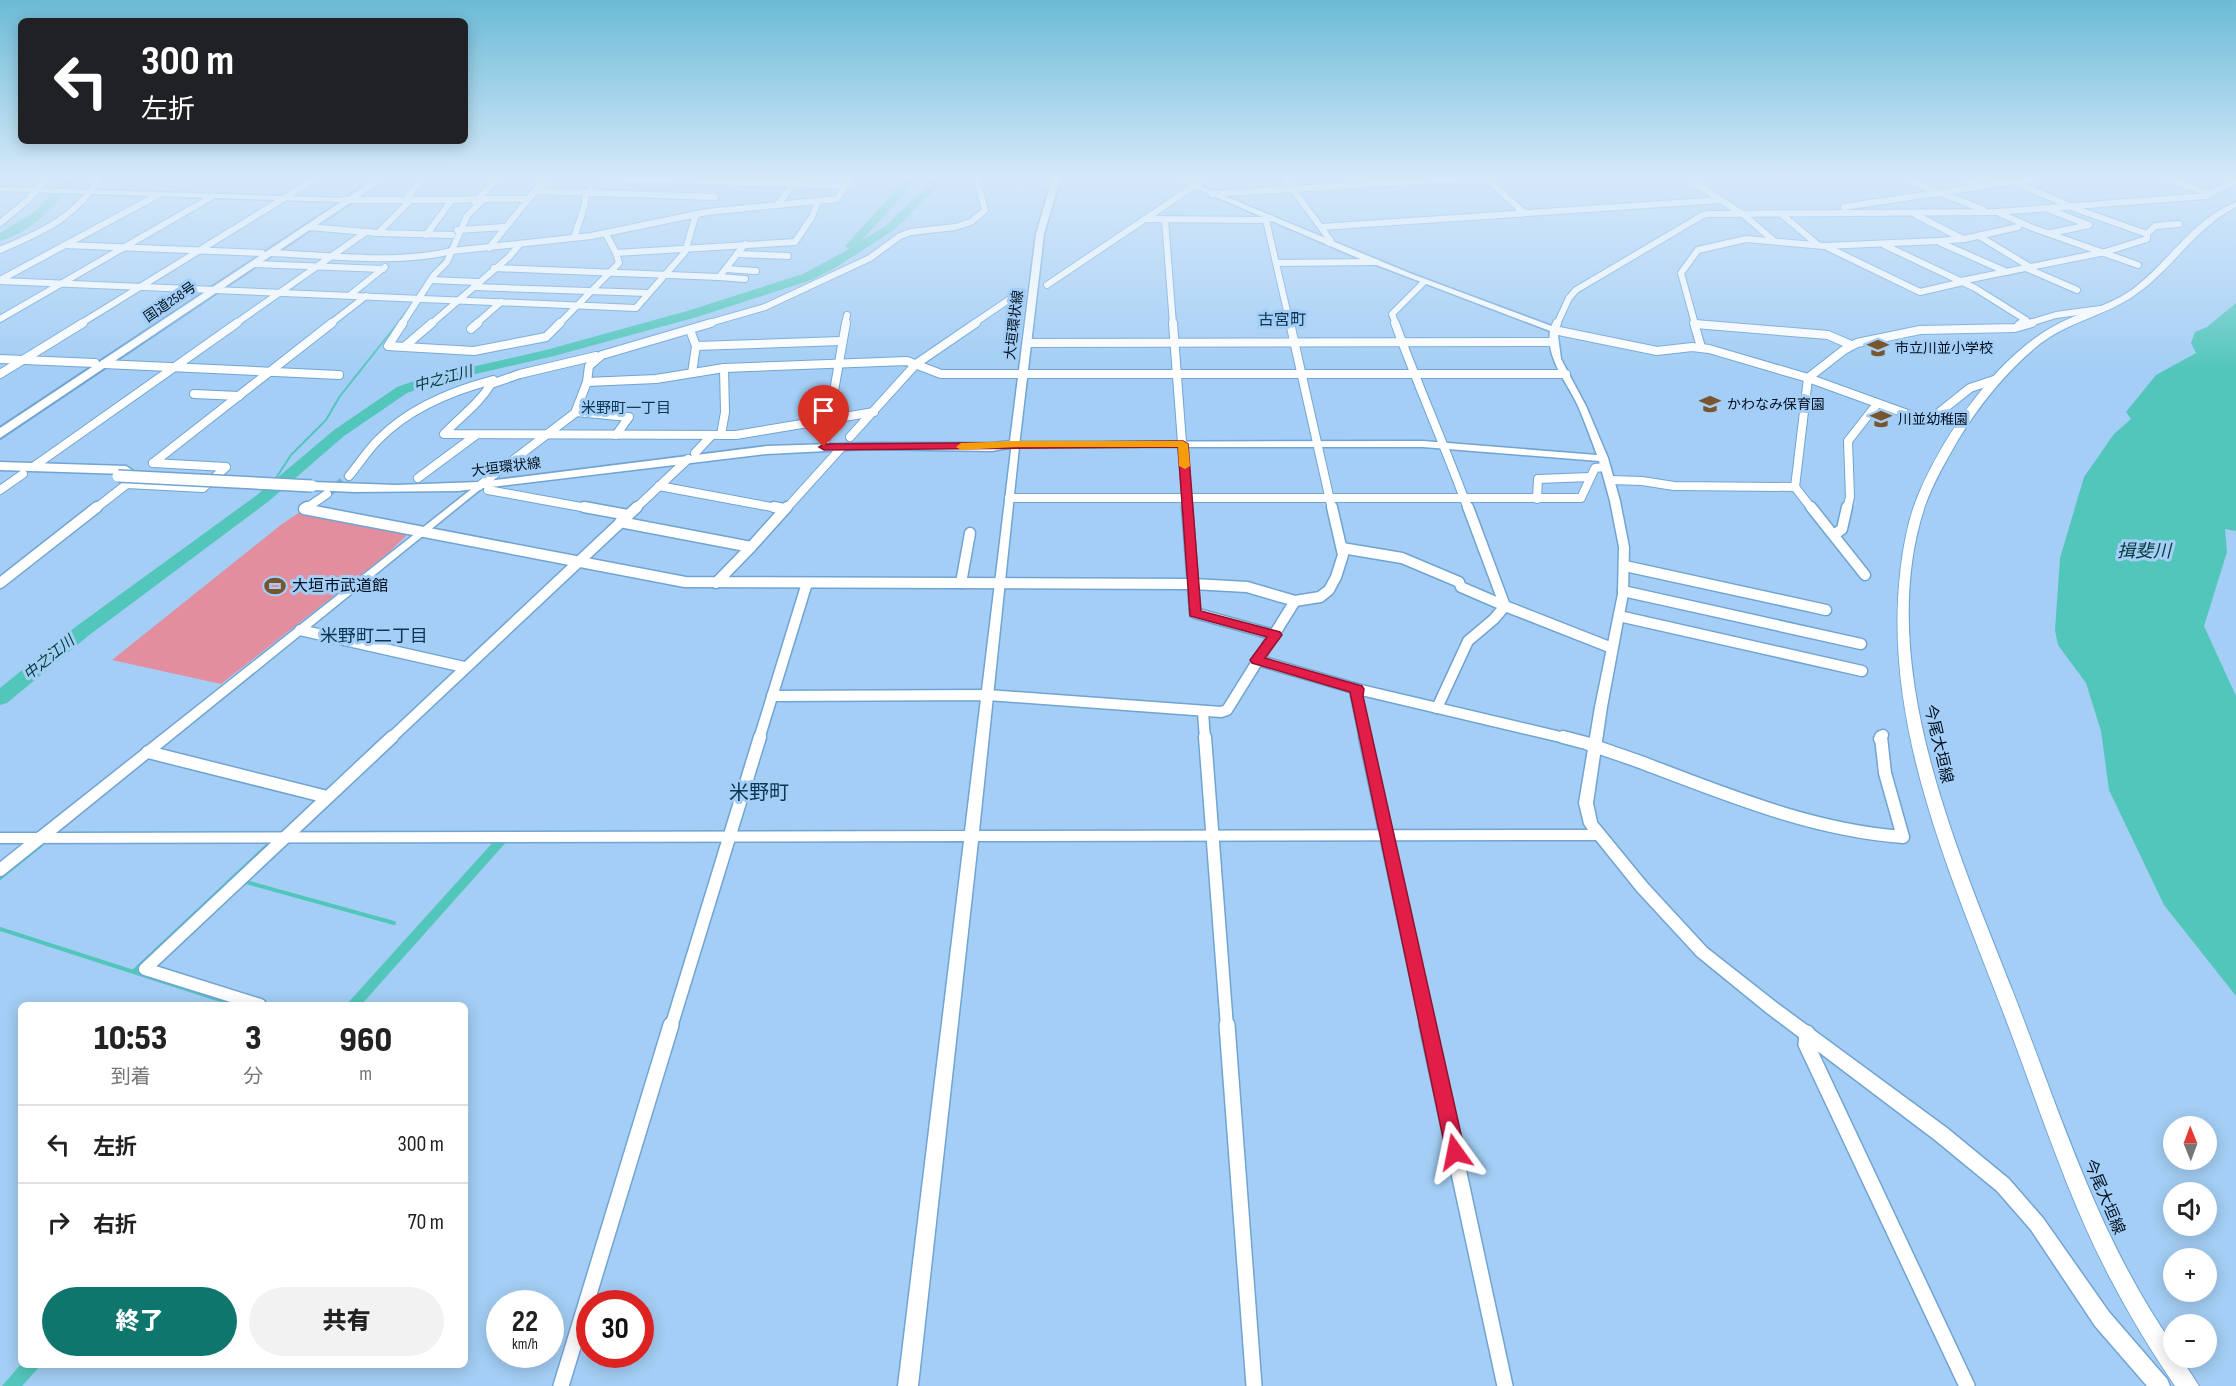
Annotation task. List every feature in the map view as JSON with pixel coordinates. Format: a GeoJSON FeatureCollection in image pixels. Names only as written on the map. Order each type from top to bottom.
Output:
{"type":"FeatureCollection","features":[{"type":"Feature","properties":{"kind":"highway","name":"国道258号"},"geometry":{"type":"LineString","coordinates":[[0,434],[99,364],[284,241]]}},
{"type":"Feature","properties":{"kind":"highway","name":"国道258号"},"geometry":{"type":"LineString","coordinates":[[211,289],[254,264],[266,253],[286,241]]}},
{"type":"Feature","properties":{"kind":"highway","name":"国道258号"},"geometry":{"type":"LineString","coordinates":[[0,425],[99,364]]}},
{"type":"Feature","properties":{"kind":"main road","name":"大垣環状線"},"geometry":{"type":"LineString","coordinates":[[0,474],[28,471],[122,473],[314,483],[439,482],[825,442],[992,447],[1015,444],[1039,241]]}},
{"type":"Feature","properties":{"kind":"main road","name":"今尾大垣線"},"geometry":{"type":"LineString","coordinates":[[2188,241],[2137,290],[2100,309],[2076,318],[2044,336],[1982,395],[1936,469],[1918,513],[1910,547],[1904,622],[1910,703],[1922,762],[1941,826],[2086,1205],[2115,1269],[2157,1341],[2188,1386]]}},
{"type":"Feature","properties":{"kind":"main road","name":"大垣環状線"},"geometry":{"type":"LineString","coordinates":[[314,483],[364,490],[483,488],[692,456],[847,443]]}},
{"type":"Feature","properties":{"kind":"main road","name":"大垣環状線"},"geometry":{"type":"LineString","coordinates":[[0,466],[28,471]]}},
{"type":"Feature","properties":{"kind":"street"},"geometry":{"type":"LineString","coordinates":[[0,250],[20,241]]}},
{"type":"Feature","properties":{"kind":"street"},"geometry":{"type":"LineString","coordinates":[[0,281],[73,241]]}},
{"type":"Feature","properties":{"kind":"street"},"geometry":{"type":"LineString","coordinates":[[0,319],[137,241]]}},
{"type":"Feature","properties":{"kind":"street"},"geometry":{"type":"LineString","coordinates":[[0,374],[216,241]]}},
{"type":"Feature","properties":{"kind":"street"},"geometry":{"type":"LineString","coordinates":[[0,490],[353,241]]}},
{"type":"Feature","properties":{"kind":"street"},"geometry":{"type":"LineString","coordinates":[[449,241],[388,346],[474,351],[546,337],[618,263],[610,241]]}},
{"type":"Feature","properties":{"kind":"street"},"geometry":{"type":"LineString","coordinates":[[416,298],[447,262],[457,241]]}},
{"type":"Feature","properties":{"kind":"street"},"geometry":{"type":"LineString","coordinates":[[489,248],[495,241]]}},
{"type":"Feature","properties":{"kind":"street"},"geometry":{"type":"LineString","coordinates":[[65,245],[331,256],[396,256],[442,255],[452,251],[553,241]]}},
{"type":"Feature","properties":{"kind":"street"},"geometry":{"type":"LineString","coordinates":[[0,281],[636,308],[688,247],[690,241]]}},
{"type":"Feature","properties":{"kind":"street"},"geometry":{"type":"LineString","coordinates":[[616,253],[796,241]]}},
{"type":"Feature","properties":{"kind":"street"},"geometry":{"type":"LineString","coordinates":[[349,476],[385,433],[422,407],[466,386],[602,355],[773,303],[870,258],[894,241]]}},
{"type":"Feature","properties":{"kind":"street"},"geometry":{"type":"LineString","coordinates":[[1047,285],[1113,241]]}},
{"type":"Feature","properties":{"kind":"street"},"geometry":{"type":"LineString","coordinates":[[1167,241],[1195,613],[1275,635]]}},
{"type":"Feature","properties":{"kind":"street"},"geometry":{"type":"LineString","coordinates":[[327,494],[304,509],[685,582],[1193,584],[1247,587],[1294,601],[1315,601],[1327,591],[1336,576],[1337,566],[1343,555],[1272,241]]}},
{"type":"Feature","properties":{"kind":"street"},"geometry":{"type":"LineString","coordinates":[[1323,241],[1554,336]]}},
{"type":"Feature","properties":{"kind":"street"},"geometry":{"type":"LineString","coordinates":[[1659,241],[1585,284],[1569,298],[1554,336],[1557,359],[1582,406],[1606,468],[1624,547],[1623,591],[1586,804],[1591,824],[1642,887],[1702,952],[1941,1134],[2003,1185],[2037,1224],[2102,1319],[2160,1386]]}},
{"type":"Feature","properties":{"kind":"street"},"geometry":{"type":"LineString","coordinates":[[1701,347],[1681,273],[1698,249],[1729,241]]}},
{"type":"Feature","properties":{"kind":"street"},"geometry":{"type":"LineString","coordinates":[[1780,241],[1821,245],[1942,241]]}},
{"type":"Feature","properties":{"kind":"street"},"geometry":{"type":"LineString","coordinates":[[1815,241],[1920,292],[2106,252],[2142,241]]}},
{"type":"Feature","properties":{"kind":"street"},"geometry":{"type":"LineString","coordinates":[[1938,241],[2007,272]]}},
{"type":"Feature","properties":{"kind":"street"},"geometry":{"type":"LineString","coordinates":[[1986,241],[2028,268],[2077,290]]}},
{"type":"Feature","properties":{"kind":"street"},"geometry":{"type":"LineString","coordinates":[[2072,241],[2138,265]]}},
{"type":"Feature","properties":{"kind":"street"},"geometry":{"type":"LineString","coordinates":[[719,277],[745,244]]}},
{"type":"Feature","properties":{"kind":"street"},"geometry":{"type":"LineString","coordinates":[[1881,244],[1962,282],[2026,320],[2015,328]]}},
{"type":"Feature","properties":{"kind":"street"},"geometry":{"type":"LineString","coordinates":[[404,346],[509,257],[519,245]]}},
{"type":"Feature","properties":{"kind":"street"},"geometry":{"type":"LineString","coordinates":[[737,254],[788,256]]}},
{"type":"Feature","properties":{"kind":"street"},"geometry":{"type":"LineString","coordinates":[[350,295],[396,256]]}},
{"type":"Feature","properties":{"kind":"street"},"geometry":{"type":"LineString","coordinates":[[1276,263],[1376,262]]}},
{"type":"Feature","properties":{"kind":"street"},"geometry":{"type":"LineString","coordinates":[[254,264],[383,269]]}},
{"type":"Feature","properties":{"kind":"street"},"geometry":{"type":"LineString","coordinates":[[494,268],[745,279]]}},
{"type":"Feature","properties":{"kind":"street"},"geometry":{"type":"LineString","coordinates":[[726,269],[756,271]]}},
{"type":"Feature","properties":{"kind":"street"},"geometry":{"type":"LineString","coordinates":[[431,280],[648,293]]}},
{"type":"Feature","properties":{"kind":"street"},"geometry":{"type":"LineString","coordinates":[[1424,282],[1392,314],[1413,374],[1433,424],[1444,444],[1505,606]]}},
{"type":"Feature","properties":{"kind":"street"},"geometry":{"type":"LineString","coordinates":[[0,583],[127,484],[204,487],[226,467],[153,463],[366,296]]}},
{"type":"Feature","properties":{"kind":"street"},"geometry":{"type":"LineString","coordinates":[[718,583],[918,365],[1010,299]]}},
{"type":"Feature","properties":{"kind":"street"},"geometry":{"type":"LineString","coordinates":[[471,329],[501,302]]}},
{"type":"Feature","properties":{"kind":"street"},"geometry":{"type":"LineString","coordinates":[[1865,575],[1795,487],[1808,378],[1851,345],[1920,330],[2015,328],[2056,315],[2100,309]]}},
{"type":"Feature","properties":{"kind":"street"},"geometry":{"type":"LineString","coordinates":[[825,442],[847,315]]}},
{"type":"Feature","properties":{"kind":"street"},"geometry":{"type":"LineString","coordinates":[[1695,324],[1828,335],[1851,345]]}},
{"type":"Feature","properties":{"kind":"street"},"geometry":{"type":"LineString","coordinates":[[690,330],[696,346],[692,373]]}},
{"type":"Feature","properties":{"kind":"street"},"geometry":{"type":"LineString","coordinates":[[1027,343],[1403,343],[1554,336],[1657,351],[1701,347],[1808,378],[1916,419],[1931,419],[1977,384],[1989,379],[1997,379]]}},
{"type":"Feature","properties":{"kind":"street"},"geometry":{"type":"LineString","coordinates":[[696,346],[841,341]]}},
{"type":"Feature","properties":{"kind":"street"},"geometry":{"type":"LineString","coordinates":[[0,870],[424,531],[483,488],[491,477],[576,412],[587,382],[589,366],[602,355]]}},
{"type":"Feature","properties":{"kind":"street"},"geometry":{"type":"LineString","coordinates":[[0,359],[339,375]]}},
{"type":"Feature","properties":{"kind":"street"},"geometry":{"type":"LineString","coordinates":[[587,382],[656,379],[723,368],[907,362],[941,374],[1566,374]]}},
{"type":"Feature","properties":{"kind":"street"},"geometry":{"type":"LineString","coordinates":[[250,1002],[145,969],[578,561],[716,435],[725,412],[723,368]]}},
{"type":"Feature","properties":{"kind":"street"},"geometry":{"type":"LineString","coordinates":[[520,374],[488,385],[482,399],[466,411],[444,434],[736,435],[874,412]]}},
{"type":"Feature","properties":{"kind":"street"},"geometry":{"type":"LineString","coordinates":[[194,394],[239,396]]}},
{"type":"Feature","properties":{"kind":"street"},"geometry":{"type":"LineString","coordinates":[[1834,535],[1842,530],[1850,497],[1848,441],[1877,404]]}},
{"type":"Feature","properties":{"kind":"street"},"geometry":{"type":"LineString","coordinates":[[576,412],[629,417],[616,435]]}},
{"type":"Feature","properties":{"kind":"street"},"geometry":{"type":"LineString","coordinates":[[418,478],[476,435]]}},
{"type":"Feature","properties":{"kind":"street"},"geometry":{"type":"LineString","coordinates":[[908,1386],[1015,444],[1444,444],[1606,468],[1642,481],[1674,486],[1795,487]]}},
{"type":"Feature","properties":{"kind":"street"},"geometry":{"type":"LineString","coordinates":[[1009,498],[1581,498],[1595,468],[1606,468]]}},
{"type":"Feature","properties":{"kind":"street"},"geometry":{"type":"LineString","coordinates":[[1538,499],[1538,479],[1590,477]]}},
{"type":"Feature","properties":{"kind":"street"},"geometry":{"type":"LineString","coordinates":[[659,486],[784,509]]}},
{"type":"Feature","properties":{"kind":"street"},"geometry":{"type":"LineString","coordinates":[[483,488],[628,515]]}},
{"type":"Feature","properties":{"kind":"street"},"geometry":{"type":"LineString","coordinates":[[620,522],[751,547]]}},
{"type":"Feature","properties":{"kind":"street"},"geometry":{"type":"LineString","coordinates":[[961,583],[970,533]]}},
{"type":"Feature","properties":{"kind":"street"},"geometry":{"type":"LineString","coordinates":[[1342,548],[1368,550],[1421,565],[1432,572],[1460,582],[1461,587],[1612,648]]}},
{"type":"Feature","properties":{"kind":"street"},"geometry":{"type":"LineString","coordinates":[[1625,566],[1826,610]]}},
{"type":"Feature","properties":{"kind":"street"},"geometry":{"type":"LineString","coordinates":[[561,1386],[807,584]]}},
{"type":"Feature","properties":{"kind":"street"},"geometry":{"type":"LineString","coordinates":[[1623,591],[1861,644]]}},
{"type":"Feature","properties":{"kind":"street"},"geometry":{"type":"LineString","coordinates":[[772,696],[987,695],[1221,712],[1227,710],[1294,601]]}},
{"type":"Feature","properties":{"kind":"street"},"geometry":{"type":"LineString","coordinates":[[1437,708],[1468,641],[1494,619],[1505,606]]}},
{"type":"Feature","properties":{"kind":"street"},"geometry":{"type":"LineString","coordinates":[[1619,616],[1862,671]]}},
{"type":"Feature","properties":{"kind":"street"},"geometry":{"type":"LineString","coordinates":[[300,630],[465,667]]}},
{"type":"Feature","properties":{"kind":"street"},"geometry":{"type":"LineString","coordinates":[[1257,660],[1357,689],[1615,752],[1776,812],[1827,825],[1889,837],[1903,837],[1885,773],[1879,739],[1883,735]]}},
{"type":"Feature","properties":{"kind":"street"},"geometry":{"type":"LineString","coordinates":[[1357,689],[1356,696],[1505,1386]]}},
{"type":"Feature","properties":{"kind":"street"},"geometry":{"type":"LineString","coordinates":[[1203,712],[1254,1386]]}},
{"type":"Feature","properties":{"kind":"street"},"geometry":{"type":"LineString","coordinates":[[148,752],[327,797]]}},
{"type":"Feature","properties":{"kind":"street"},"geometry":{"type":"LineString","coordinates":[[0,838],[1598,835]]}},
{"type":"Feature","properties":{"kind":"street"},"geometry":{"type":"LineString","coordinates":[[1807,1034],[1806,1044],[1967,1386]]}},
{"type":"Feature","properties":{"kind":"shaded area","name":"大垣市武道館"},"geometry":{"type":"Polygon","coordinates":[[[300,512],[408,534],[386,555],[221,684],[112,660],[282,524],[300,512]]]}},
{"type":"Feature","properties":{"kind":"water","name":"揖斐川"},"geometry":{"type":"Polygon","coordinates":[[[2236,303],[2236,531],[2225,529],[2227,552],[2204,626],[2236,696],[2236,996],[2164,905],[2109,790],[2101,731],[2086,683],[2058,645],[2055,630],[2060,558],[2084,477],[2114,434],[2131,419],[2126,412],[2156,375],[2196,353],[2191,343],[2195,332],[2207,327],[2236,303]]]}},
{"type":"Feature","properties":{"kind":"water"},"geometry":{"type":"Polygon","coordinates":[[[495,840],[508,840],[364,1002],[349,1002],[495,840]]]}},
{"type":"Feature","properties":{"kind":"water"},"geometry":{"type":"Polygon","coordinates":[[[18,1367],[38,1368],[22,1386],[2,1386],[18,1367]]]}},
{"type":"Feature","properties":{"kind":"waterway"},"geometry":{"type":"LineString","coordinates":[[448,249],[453,241]]}},
{"type":"Feature","properties":{"kind":"waterway"},"geometry":{"type":"LineString","coordinates":[[851,246],[856,241]]}},
{"type":"Feature","properties":{"kind":"waterway","name":"中之江川"},"geometry":{"type":"LineString","coordinates":[[0,698],[81,632],[263,498],[339,433],[402,390],[428,381],[549,353],[692,314],[807,277],[870,241]]}},
{"type":"Feature","properties":{"kind":"waterway"},"geometry":{"type":"LineString","coordinates":[[437,268],[445,258]]}},
{"type":"Feature","properties":{"kind":"waterway"},"geometry":{"type":"LineString","coordinates":[[421,290],[432,273]]}},
{"type":"Feature","properties":{"kind":"waterway"},"geometry":{"type":"LineString","coordinates":[[397,324],[411,305]]}},
{"type":"Feature","properties":{"kind":"waterway"},"geometry":{"type":"LineString","coordinates":[[274,481],[291,455],[326,420],[340,396],[398,323]]}},
{"type":"Feature","properties":{"kind":"waterway","name":"中之江川"},"geometry":{"type":"LineString","coordinates":[[263,498],[270,487]]}},
{"type":"Feature","properties":{"kind":"waterway"},"geometry":{"type":"LineString","coordinates":[[0,878],[41,845]]}},
{"type":"Feature","properties":{"kind":"waterway"},"geometry":{"type":"LineString","coordinates":[[134,971],[268,845]]}},
{"type":"Feature","properties":{"kind":"waterway"},"geometry":{"type":"LineString","coordinates":[[246,882],[394,923]]}},
{"type":"Feature","properties":{"kind":"waterway"},"geometry":{"type":"LineString","coordinates":[[0,929],[227,1002]]}},
{"type":"Feature","properties":{"kind":"tunnel"},"geometry":{"type":"LineString","coordinates":[[327,494],[349,476]]}},
{"type":"Feature","properties":{"kind":"slow traffic"},"geometry":{"type":"LineString","coordinates":[[961,447],[1015,444],[1183,444],[1185,466]]}},
{"type":"Feature","properties":{"kind":"place","name":"市立川並小学校"},"geometry":{"type":"Point","coordinates":[1878,348]}},
{"type":"Feature","properties":{"kind":"place","name":"かわなみ保育園"},"geometry":{"type":"Point","coordinates":[1710,404]}},
{"type":"Feature","properties":{"kind":"place","name":"川並幼稚園"},"geometry":{"type":"Point","coordinates":[1881,419]}},
{"type":"Feature","properties":{"kind":"place","name":"大垣市武道館"},"geometry":{"type":"Point","coordinates":[275,586]}},
{"type":"Feature","properties":{"kind":"district","name":"古宮町"},"geometry":{"type":"Point","coordinates":[1282,320]}},
{"type":"Feature","properties":{"kind":"district","name":"米野町一丁目"},"geometry":{"type":"Point","coordinates":[626,408]}},
{"type":"Feature","properties":{"kind":"district","name":"米野町二丁目"},"geometry":{"type":"Point","coordinates":[374,636]}},
{"type":"Feature","properties":{"kind":"district","name":"米野町"},"geometry":{"type":"Point","coordinates":[759,793]}},
{"type":"Feature","properties":{"kind":"route"},"geometry":{"type":"LineString","coordinates":[[824,447],[1183,444],[1195,613],[1275,635],[1257,660],[1357,689],[1356,696],[1455,1152]]}}]}
